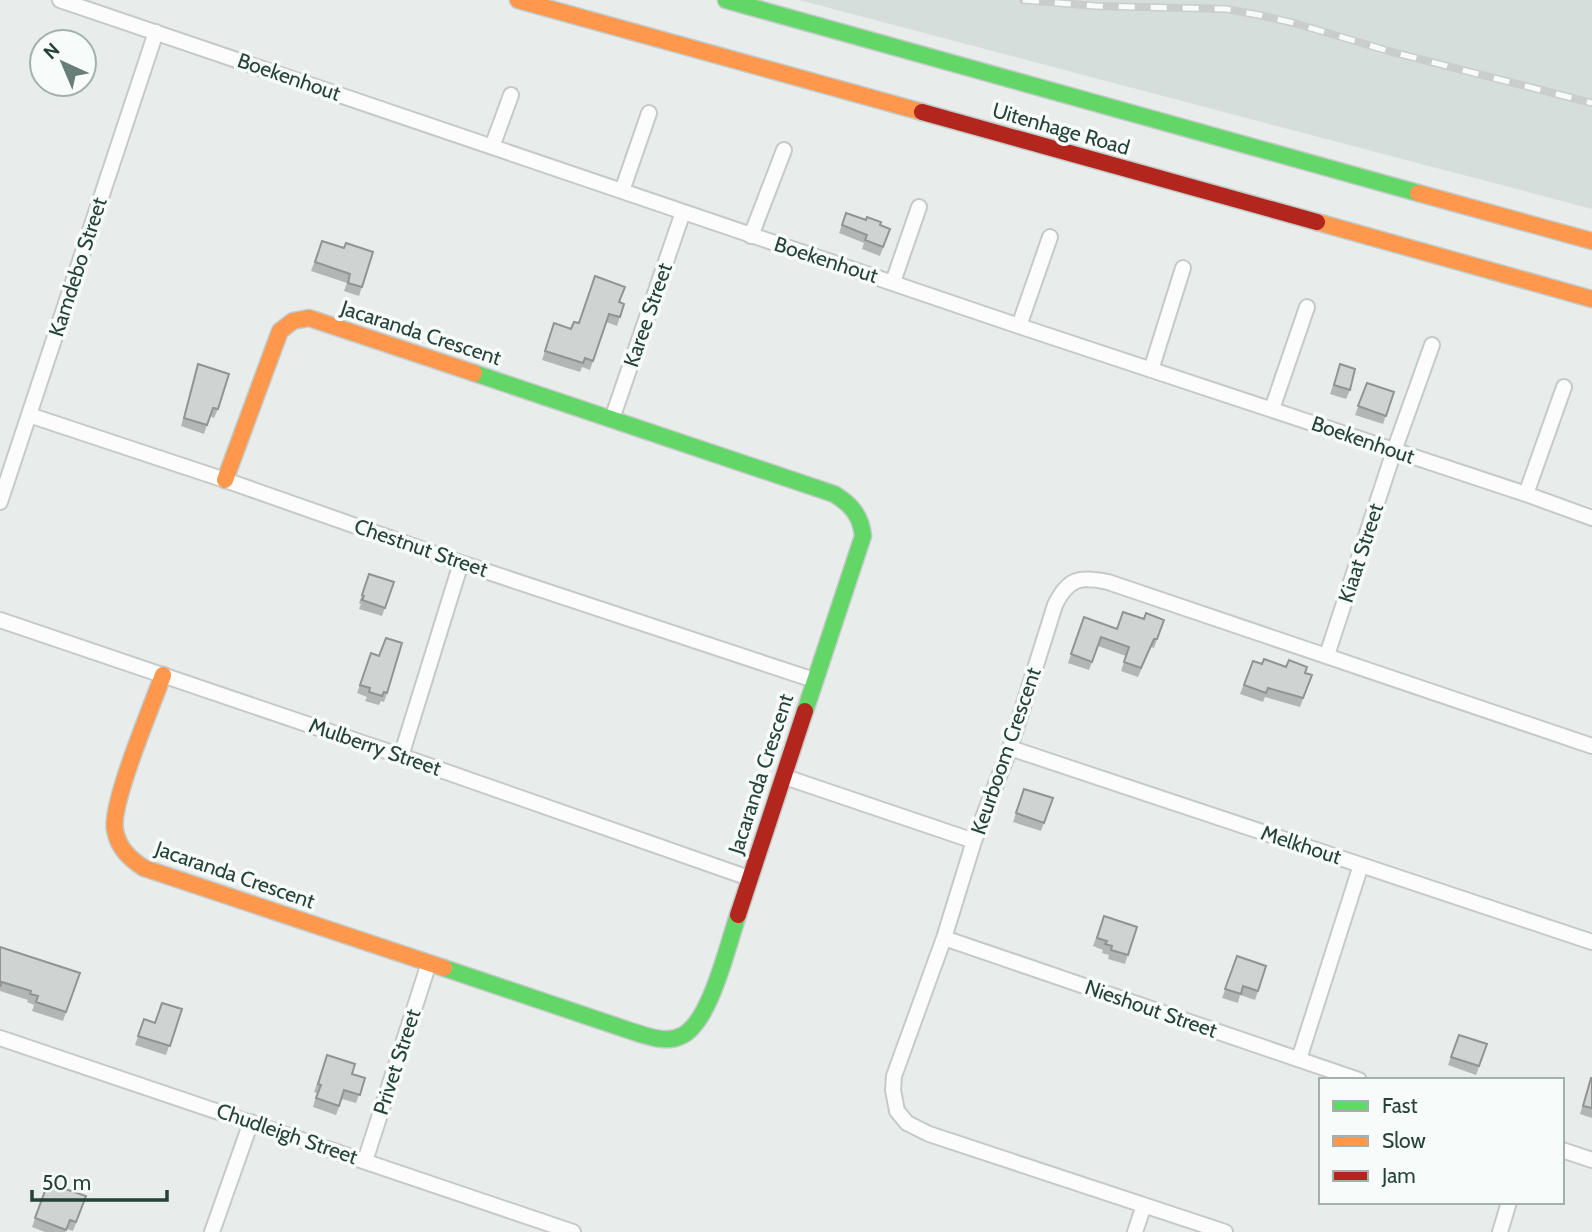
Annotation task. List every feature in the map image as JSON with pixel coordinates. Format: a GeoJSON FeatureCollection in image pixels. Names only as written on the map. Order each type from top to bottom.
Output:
{"type":"FeatureCollection","features":[{"type":"Feature","properties":{"kind":"street","name":"Boekenhout"},"geometry":{"type":"LineString","coordinates":[[60,0],[751,236],[1592,518]]}},
{"type":"Feature","properties":{"kind":"street","name":"Uitenhage Road"},"geometry":{"type":"LineString","coordinates":[[518,0],[1592,299]]}},
{"type":"Feature","properties":{"kind":"street","name":"Uitenhage Road"},"geometry":{"type":"LineString","coordinates":[[726,0],[1592,241]]}},
{"type":"Feature","properties":{"kind":"street","name":"Kamdebo Street"},"geometry":{"type":"LineString","coordinates":[[0,502],[156,32]]}},
{"type":"Feature","properties":{"kind":"street"},"geometry":{"type":"LineString","coordinates":[[492,147],[511,95]]}},
{"type":"Feature","properties":{"kind":"street"},"geometry":{"type":"LineString","coordinates":[[622,191],[649,113]]}},
{"type":"Feature","properties":{"kind":"street"},"geometry":{"type":"LineString","coordinates":[[751,236],[784,150]]}},
{"type":"Feature","properties":{"kind":"street"},"geometry":{"type":"LineString","coordinates":[[893,282],[919,207]]}},
{"type":"Feature","properties":{"kind":"street","name":"Karee Street"},"geometry":{"type":"LineString","coordinates":[[612,419],[683,212]]}},
{"type":"Feature","properties":{"kind":"street"},"geometry":{"type":"LineString","coordinates":[[1018,326],[1050,237]]}},
{"type":"Feature","properties":{"kind":"street"},"geometry":{"type":"LineString","coordinates":[[1151,370],[1183,268]]}},
{"type":"Feature","properties":{"kind":"street"},"geometry":{"type":"LineString","coordinates":[[1272,409],[1307,307]]}},
{"type":"Feature","properties":{"kind":"street","name":"Jacaranda Crescent"},"geometry":{"type":"LineString","coordinates":[[163,675],[114,811],[116,837],[126,855],[144,868],[628,1030],[672,1040],[685,1036],[694,1029],[706,1010],[863,536],[862,523],[854,510],[845,499],[834,494],[309,318],[301,318],[280,331],[225,480]]}},
{"type":"Feature","properties":{"kind":"street","name":"Kiaat Street"},"geometry":{"type":"LineString","coordinates":[[1327,655],[1432,345]]}},
{"type":"Feature","properties":{"kind":"street"},"geometry":{"type":"LineString","coordinates":[[1526,494],[1564,387]]}},
{"type":"Feature","properties":{"kind":"street","name":"Chestnut Street"},"geometry":{"type":"LineString","coordinates":[[30,415],[461,563],[814,680]]}},
{"type":"Feature","properties":{"kind":"street"},"geometry":{"type":"LineString","coordinates":[[401,756],[461,563]]}},
{"type":"Feature","properties":{"kind":"street","name":"Keurboom Crescent"},"geometry":{"type":"LineString","coordinates":[[1225,1232],[929,1134],[901,1118],[894,1102],[894,1076],[944,938],[974,841],[1010,748],[1061,593],[1079,579],[1108,582],[1592,746]]}},
{"type":"Feature","properties":{"kind":"street","name":"Mulberry Street"},"geometry":{"type":"LineString","coordinates":[[0,620],[749,878]]}},
{"type":"Feature","properties":{"kind":"street","name":"Melkhout"},"geometry":{"type":"LineString","coordinates":[[1010,748],[1592,942]]}},
{"type":"Feature","properties":{"kind":"street"},"geometry":{"type":"LineString","coordinates":[[785,777],[974,841]]}},
{"type":"Feature","properties":{"kind":"street"},"geometry":{"type":"LineString","coordinates":[[1299,1059],[1361,865]]}},
{"type":"Feature","properties":{"kind":"street","name":"Nieshout Street"},"geometry":{"type":"LineString","coordinates":[[944,938],[1353,1078]]}},
{"type":"Feature","properties":{"kind":"street","name":"Privet Street"},"geometry":{"type":"LineString","coordinates":[[365,1161],[429,963]]}},
{"type":"Feature","properties":{"kind":"street","name":"Chudleigh Street"},"geometry":{"type":"LineString","coordinates":[[0,1038],[573,1232]]}},
{"type":"Feature","properties":{"kind":"street"},"geometry":{"type":"LineString","coordinates":[[212,1232],[251,1122]]}},
{"type":"Feature","properties":{"kind":"street"},"geometry":{"type":"LineString","coordinates":[[1564,1151],[1592,1160]]}},
{"type":"Feature","properties":{"kind":"street"},"geometry":{"type":"LineString","coordinates":[[1500,1232],[1508,1204]]}},
{"type":"Feature","properties":{"kind":"street"},"geometry":{"type":"LineString","coordinates":[[1135,1232],[1144,1205]]}},
{"type":"Feature","properties":{"kind":"shaded area"},"geometry":{"type":"Polygon","coordinates":[[[799,0],[1592,0],[1592,209],[799,0]]]}},
{"type":"Feature","properties":{"kind":"building"},"geometry":{"type":"Polygon","coordinates":[[[846,213],[881,222],[880,225],[890,229],[883,247],[865,240],[867,235],[842,225],[846,213]]]}},
{"type":"Feature","properties":{"kind":"building"},"geometry":{"type":"Polygon","coordinates":[[[322,241],[344,248],[346,243],[373,252],[362,287],[348,283],[350,274],[315,262],[322,241]]]}},
{"type":"Feature","properties":{"kind":"building"},"geometry":{"type":"Polygon","coordinates":[[[595,276],[625,287],[619,302],[624,304],[620,317],[609,314],[593,361],[585,358],[583,363],[545,351],[554,323],[571,329],[574,322],[579,323],[595,276]]]}},
{"type":"Feature","properties":{"kind":"building"},"geometry":{"type":"Polygon","coordinates":[[[198,364],[229,374],[218,409],[213,408],[207,425],[184,418],[198,364]]]}},
{"type":"Feature","properties":{"kind":"building"},"geometry":{"type":"Polygon","coordinates":[[[1340,364],[1355,369],[1350,390],[1334,385],[1340,364]]]}},
{"type":"Feature","properties":{"kind":"building"},"geometry":{"type":"Polygon","coordinates":[[[1367,383],[1394,392],[1386,416],[1358,406],[1367,383]]]}},
{"type":"Feature","properties":{"kind":"building"},"geometry":{"type":"Polygon","coordinates":[[[369,574],[394,582],[385,608],[362,600],[369,574]]]}},
{"type":"Feature","properties":{"kind":"building"},"geometry":{"type":"Polygon","coordinates":[[[1123,612],[1144,619],[1146,613],[1164,620],[1141,668],[1124,662],[1129,647],[1101,637],[1092,662],[1071,654],[1084,617],[1117,629],[1123,612]]]}},
{"type":"Feature","properties":{"kind":"building"},"geometry":{"type":"Polygon","coordinates":[[[386,638],[402,643],[387,693],[384,692],[382,696],[369,692],[370,688],[360,685],[371,653],[379,656],[386,638]]]}},
{"type":"Feature","properties":{"kind":"building"},"geometry":{"type":"Polygon","coordinates":[[[1264,659],[1286,667],[1289,660],[1307,667],[1305,673],[1312,675],[1303,698],[1268,688],[1266,693],[1244,685],[1253,661],[1262,664],[1264,659]]]}},
{"type":"Feature","properties":{"kind":"building"},"geometry":{"type":"Polygon","coordinates":[[[1024,789],[1053,798],[1044,823],[1016,813],[1024,789]]]}},
{"type":"Feature","properties":{"kind":"building"},"geometry":{"type":"Polygon","coordinates":[[[1104,916],[1137,927],[1128,955],[1111,950],[1112,946],[1105,944],[1107,941],[1097,938],[1104,916]]]}},
{"type":"Feature","properties":{"kind":"building"},"geometry":{"type":"Polygon","coordinates":[[[0,947],[80,973],[66,1012],[36,1002],[38,996],[30,994],[31,991],[2,982],[0,987],[0,947]]]}},
{"type":"Feature","properties":{"kind":"building"},"geometry":{"type":"Polygon","coordinates":[[[1237,956],[1266,966],[1258,991],[1243,986],[1241,994],[1225,989],[1237,956]]]}},
{"type":"Feature","properties":{"kind":"building"},"geometry":{"type":"Polygon","coordinates":[[[162,1003],[182,1009],[170,1046],[138,1036],[144,1019],[155,1023],[162,1003]]]}},
{"type":"Feature","properties":{"kind":"building"},"geometry":{"type":"Polygon","coordinates":[[[1459,1035],[1487,1044],[1479,1066],[1451,1057],[1459,1035]]]}},
{"type":"Feature","properties":{"kind":"building"},"geometry":{"type":"Polygon","coordinates":[[[327,1055],[355,1064],[352,1074],[365,1078],[360,1095],[344,1090],[339,1106],[316,1098],[327,1055]]]}},
{"type":"Feature","properties":{"kind":"building"},"geometry":{"type":"Polygon","coordinates":[[[1592,1078],[1592,1108],[1583,1106],[1592,1078]]]}},
{"type":"Feature","properties":{"kind":"building"},"geometry":{"type":"Polygon","coordinates":[[[48,1183],[86,1196],[76,1222],[70,1220],[66,1230],[35,1218],[48,1183]]]}},
{"type":"Feature","properties":{"kind":"railway"},"geometry":{"type":"LineString","coordinates":[[1023,0],[1095,6],[1226,9],[1294,23],[1392,52],[1592,103]]}},
{"type":"Feature","properties":{"kind":"traffic: fast"},"geometry":{"type":"LineString","coordinates":[[726,0],[1418,193]]}},
{"type":"Feature","properties":{"kind":"traffic: fast"},"geometry":{"type":"LineString","coordinates":[[474,373],[834,494],[850,506],[860,522],[863,536],[805,711]]}},
{"type":"Feature","properties":{"kind":"traffic: fast"},"geometry":{"type":"LineString","coordinates":[[444,968],[641,1034],[661,1039],[675,1038],[691,1029],[701,1016],[717,982],[738,915]]}},
{"type":"Feature","properties":{"kind":"traffic: slow"},"geometry":{"type":"LineString","coordinates":[[518,0],[922,112]]}},
{"type":"Feature","properties":{"kind":"traffic: slow"},"geometry":{"type":"LineString","coordinates":[[1418,193],[1592,241]]}},
{"type":"Feature","properties":{"kind":"traffic: slow"},"geometry":{"type":"LineString","coordinates":[[1317,222],[1592,299]]}},
{"type":"Feature","properties":{"kind":"traffic: slow"},"geometry":{"type":"LineString","coordinates":[[225,480],[280,331],[293,321],[309,318],[474,373]]}},
{"type":"Feature","properties":{"kind":"traffic: slow"},"geometry":{"type":"LineString","coordinates":[[163,675],[125,778],[115,817],[117,836],[129,857],[144,868],[444,968]]}},
{"type":"Feature","properties":{"kind":"traffic: jam"},"geometry":{"type":"LineString","coordinates":[[922,112],[1317,222]]}},
{"type":"Feature","properties":{"kind":"traffic: jam"},"geometry":{"type":"LineString","coordinates":[[738,915],[805,711]]}}]}
